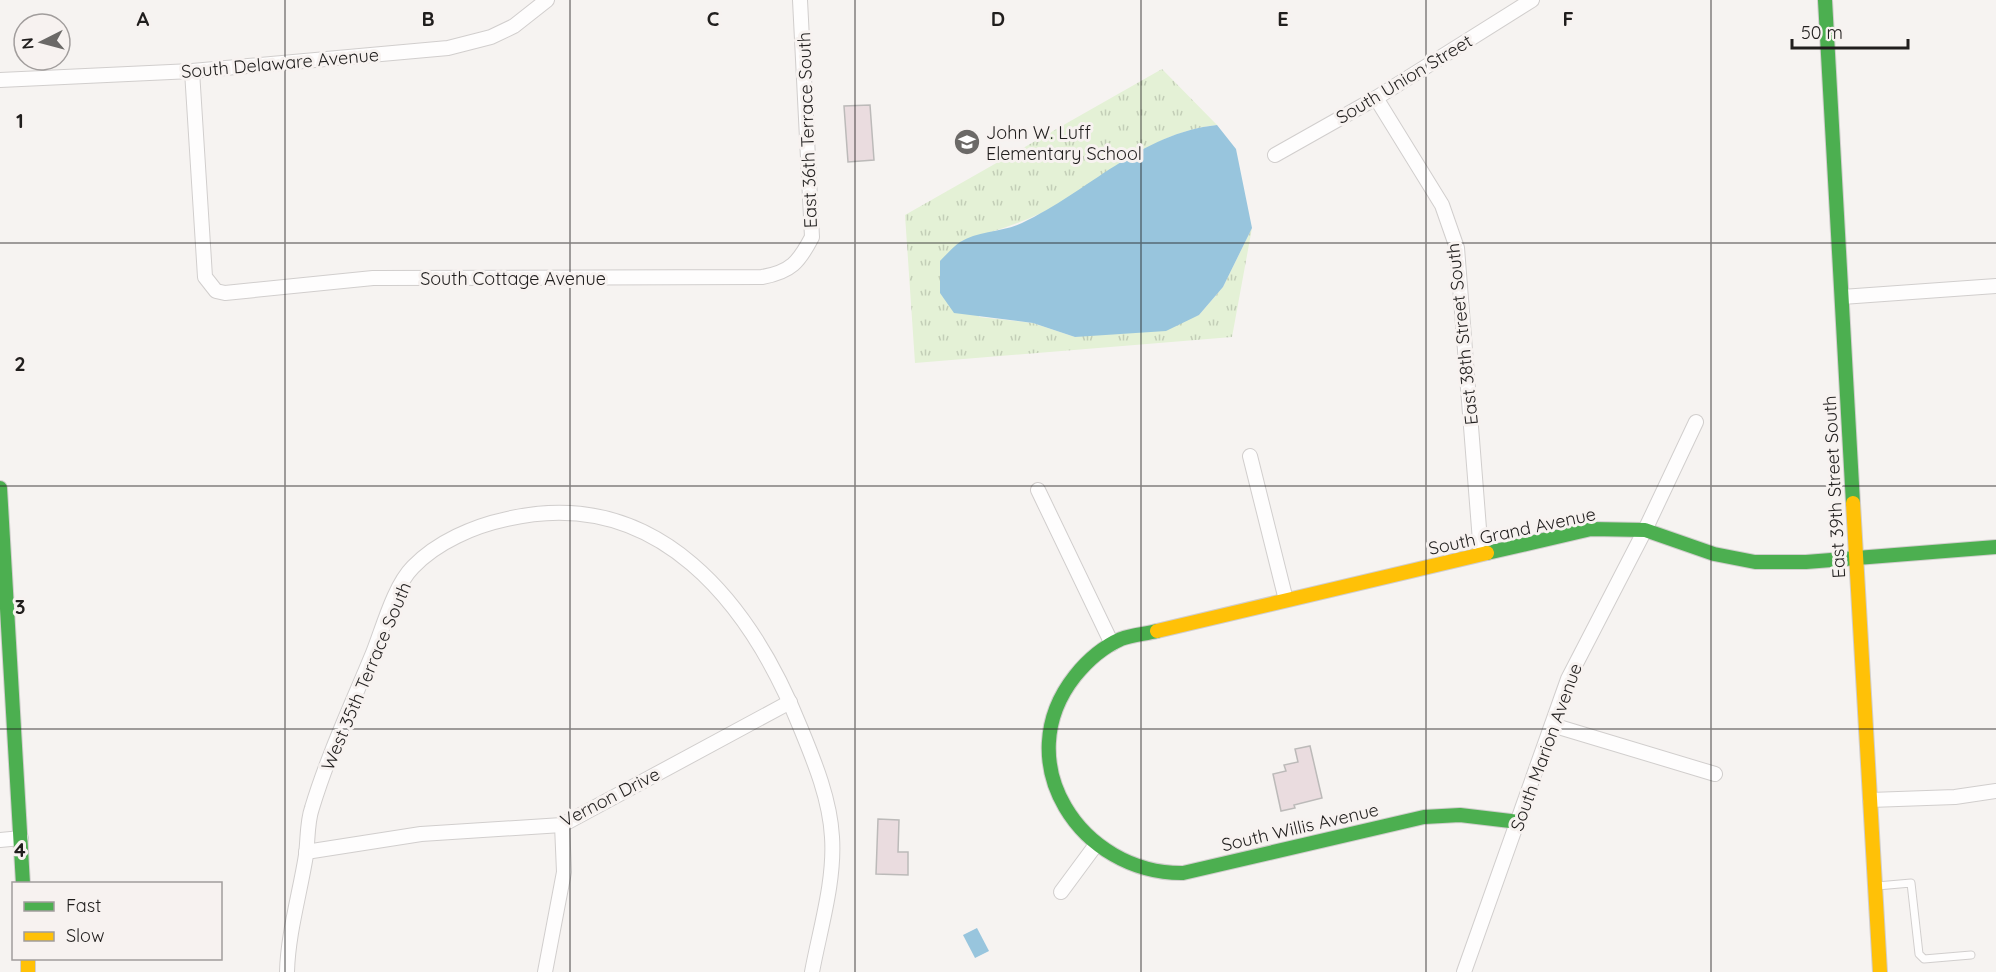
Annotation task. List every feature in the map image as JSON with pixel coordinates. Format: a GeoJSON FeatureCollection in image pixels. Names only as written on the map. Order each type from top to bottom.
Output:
{"type":"FeatureCollection","features":[{"type":"Feature","properties":{"kind":"street","name":"South Delaware Avenue"},"geometry":{"type":"LineString","coordinates":[[0,80],[192,71],[448,48],[490,37],[506,30],[547,0]]}},
{"type":"Feature","properties":{"kind":"street","name":"East 36th Terrace South"},"geometry":{"type":"LineString","coordinates":[[800,0],[812,237],[801,259]]}},
{"type":"Feature","properties":{"kind":"street","name":"South Union Street"},"geometry":{"type":"LineString","coordinates":[[1275,155],[1376,98],[1532,0]]}},
{"type":"Feature","properties":{"kind":"street","name":"East 39th Street South"},"geometry":{"type":"LineString","coordinates":[[1825,0],[1880,972]]}},
{"type":"Feature","properties":{"kind":"street","name":"South Cottage Avenue"},"geometry":{"type":"LineString","coordinates":[[192,71],[205,277],[216,291],[373,278],[762,278],[781,274],[801,259]]}},
{"type":"Feature","properties":{"kind":"street","name":"East 38th Street South"},"geometry":{"type":"LineString","coordinates":[[1376,98],[1442,205],[1457,248],[1481,554]]}},
{"type":"Feature","properties":{"kind":"street"},"geometry":{"type":"LineString","coordinates":[[1842,297],[1996,286]]}},
{"type":"Feature","properties":{"kind":"street","name":"South Marion Avenue"},"geometry":{"type":"LineString","coordinates":[[1464,972],[1568,679],[1645,530],[1696,423]]}},
{"type":"Feature","properties":{"kind":"street"},"geometry":{"type":"LineString","coordinates":[[1250,456],[1286,600]]}},
{"type":"Feature","properties":{"kind":"street"},"geometry":{"type":"LineString","coordinates":[[0,488],[23,882]]}},
{"type":"Feature","properties":{"kind":"street"},"geometry":{"type":"LineString","coordinates":[[1038,490],[1112,644]]}},
{"type":"Feature","properties":{"kind":"street","name":"West 35th Terrace South"},"geometry":{"type":"LineString","coordinates":[[287,972],[311,810],[393,601],[412,568],[445,543],[486,524],[529,514],[574,513],[625,524],[665,542],[695,564],[723,594],[759,646],[790,702],[821,781],[832,836],[830,875],[812,972]]}},
{"type":"Feature","properties":{"kind":"street","name":"South Grand Avenue"},"geometry":{"type":"LineString","coordinates":[[1112,644],[1122,639],[1591,529],[1645,530],[1662,534],[1714,554],[1755,562],[1806,561],[1996,547]]}},
{"type":"Feature","properties":{"kind":"street","name":"South Willis Avenue"},"geometry":{"type":"LineString","coordinates":[[1112,644],[1090,660],[1069,684],[1055,713],[1050,738],[1051,770],[1060,800],[1076,828],[1095,846],[1134,867],[1178,873],[1425,817],[1468,815],[1519,822]]}},
{"type":"Feature","properties":{"kind":"street","name":"Vernon Drive"},"geometry":{"type":"LineString","coordinates":[[306,852],[421,834],[562,825],[790,702]]}},
{"type":"Feature","properties":{"kind":"street"},"geometry":{"type":"LineString","coordinates":[[1552,725],[1715,774]]}},
{"type":"Feature","properties":{"kind":"street"},"geometry":{"type":"LineString","coordinates":[[1870,800],[1955,797],[1996,791]]}},
{"type":"Feature","properties":{"kind":"street"},"geometry":{"type":"LineString","coordinates":[[545,972],[564,872],[562,825]]}},
{"type":"Feature","properties":{"kind":"street"},"geometry":{"type":"LineString","coordinates":[[0,840],[21,838]]}},
{"type":"Feature","properties":{"kind":"street"},"geometry":{"type":"LineString","coordinates":[[1061,892],[1095,846]]}},
{"type":"Feature","properties":{"kind":"lane"},"geometry":{"type":"LineString","coordinates":[[1875,886],[1911,883],[1919,954],[1924,960],[1971,955]]}},
{"type":"Feature","properties":{"kind":"green space"},"geometry":{"type":"Polygon","coordinates":[[[1162,69],[1217,125],[1176,135],[1157,143],[1067,199],[1029,219],[961,241],[979,317],[1033,323],[1075,337],[1199,315],[1223,287],[1252,228],[1232,337],[915,363],[905,215],[1162,69]]]}},
{"type":"Feature","properties":{"kind":"water"},"geometry":{"type":"Polygon","coordinates":[[[1217,125],[1236,149],[1252,228],[1223,287],[1199,315],[1166,331],[1075,337],[1033,323],[954,313],[940,293],[940,261],[960,242],[1022,223],[1070,196],[1139,151],[1164,139],[1190,130],[1217,125]]]}},
{"type":"Feature","properties":{"kind":"water"},"geometry":{"type":"Polygon","coordinates":[[[977,928],[989,951],[975,958],[963,935],[977,928]]]}},
{"type":"Feature","properties":{"kind":"building"},"geometry":{"type":"Polygon","coordinates":[[[870,105],[874,160],[848,162],[844,106],[870,105]]]}},
{"type":"Feature","properties":{"kind":"building"},"geometry":{"type":"Polygon","coordinates":[[[1310,746],[1322,798],[1281,811],[1273,774],[1286,771],[1284,765],[1298,762],[1295,749],[1310,746]]]}},
{"type":"Feature","properties":{"kind":"building"},"geometry":{"type":"Polygon","coordinates":[[[878,819],[899,820],[898,852],[908,852],[908,875],[876,874],[878,819]]]}},
{"type":"Feature","properties":{"kind":"traffic: fast"},"geometry":{"type":"LineString","coordinates":[[1825,0],[1853,503]]}},
{"type":"Feature","properties":{"kind":"traffic: fast"},"geometry":{"type":"LineString","coordinates":[[0,488],[23,882]]}},
{"type":"Feature","properties":{"kind":"traffic: fast"},"geometry":{"type":"LineString","coordinates":[[1487,553],[1591,529],[1645,530],[1714,554],[1755,562],[1806,562],[1996,547]]}},
{"type":"Feature","properties":{"kind":"traffic: fast"},"geometry":{"type":"LineString","coordinates":[[1157,631],[1130,636],[1114,642],[1085,665],[1075,676],[1056,709],[1049,743],[1052,776],[1065,807],[1086,834],[1114,855],[1146,868],[1183,873],[1424,817],[1460,815],[1519,822]]}},
{"type":"Feature","properties":{"kind":"traffic: slow"},"geometry":{"type":"LineString","coordinates":[[1853,503],[1880,972]]}},
{"type":"Feature","properties":{"kind":"traffic: slow"},"geometry":{"type":"LineString","coordinates":[[1157,631],[1487,553]]}},
{"type":"Feature","properties":{"kind":"traffic: slow"},"geometry":{"type":"LineString","coordinates":[[28,960],[28,972]]}},
{"type":"Feature","properties":{"kind":"place","name":"John W. Luff Elementary School"},"geometry":{"type":"Point","coordinates":[967,142]}}]}
